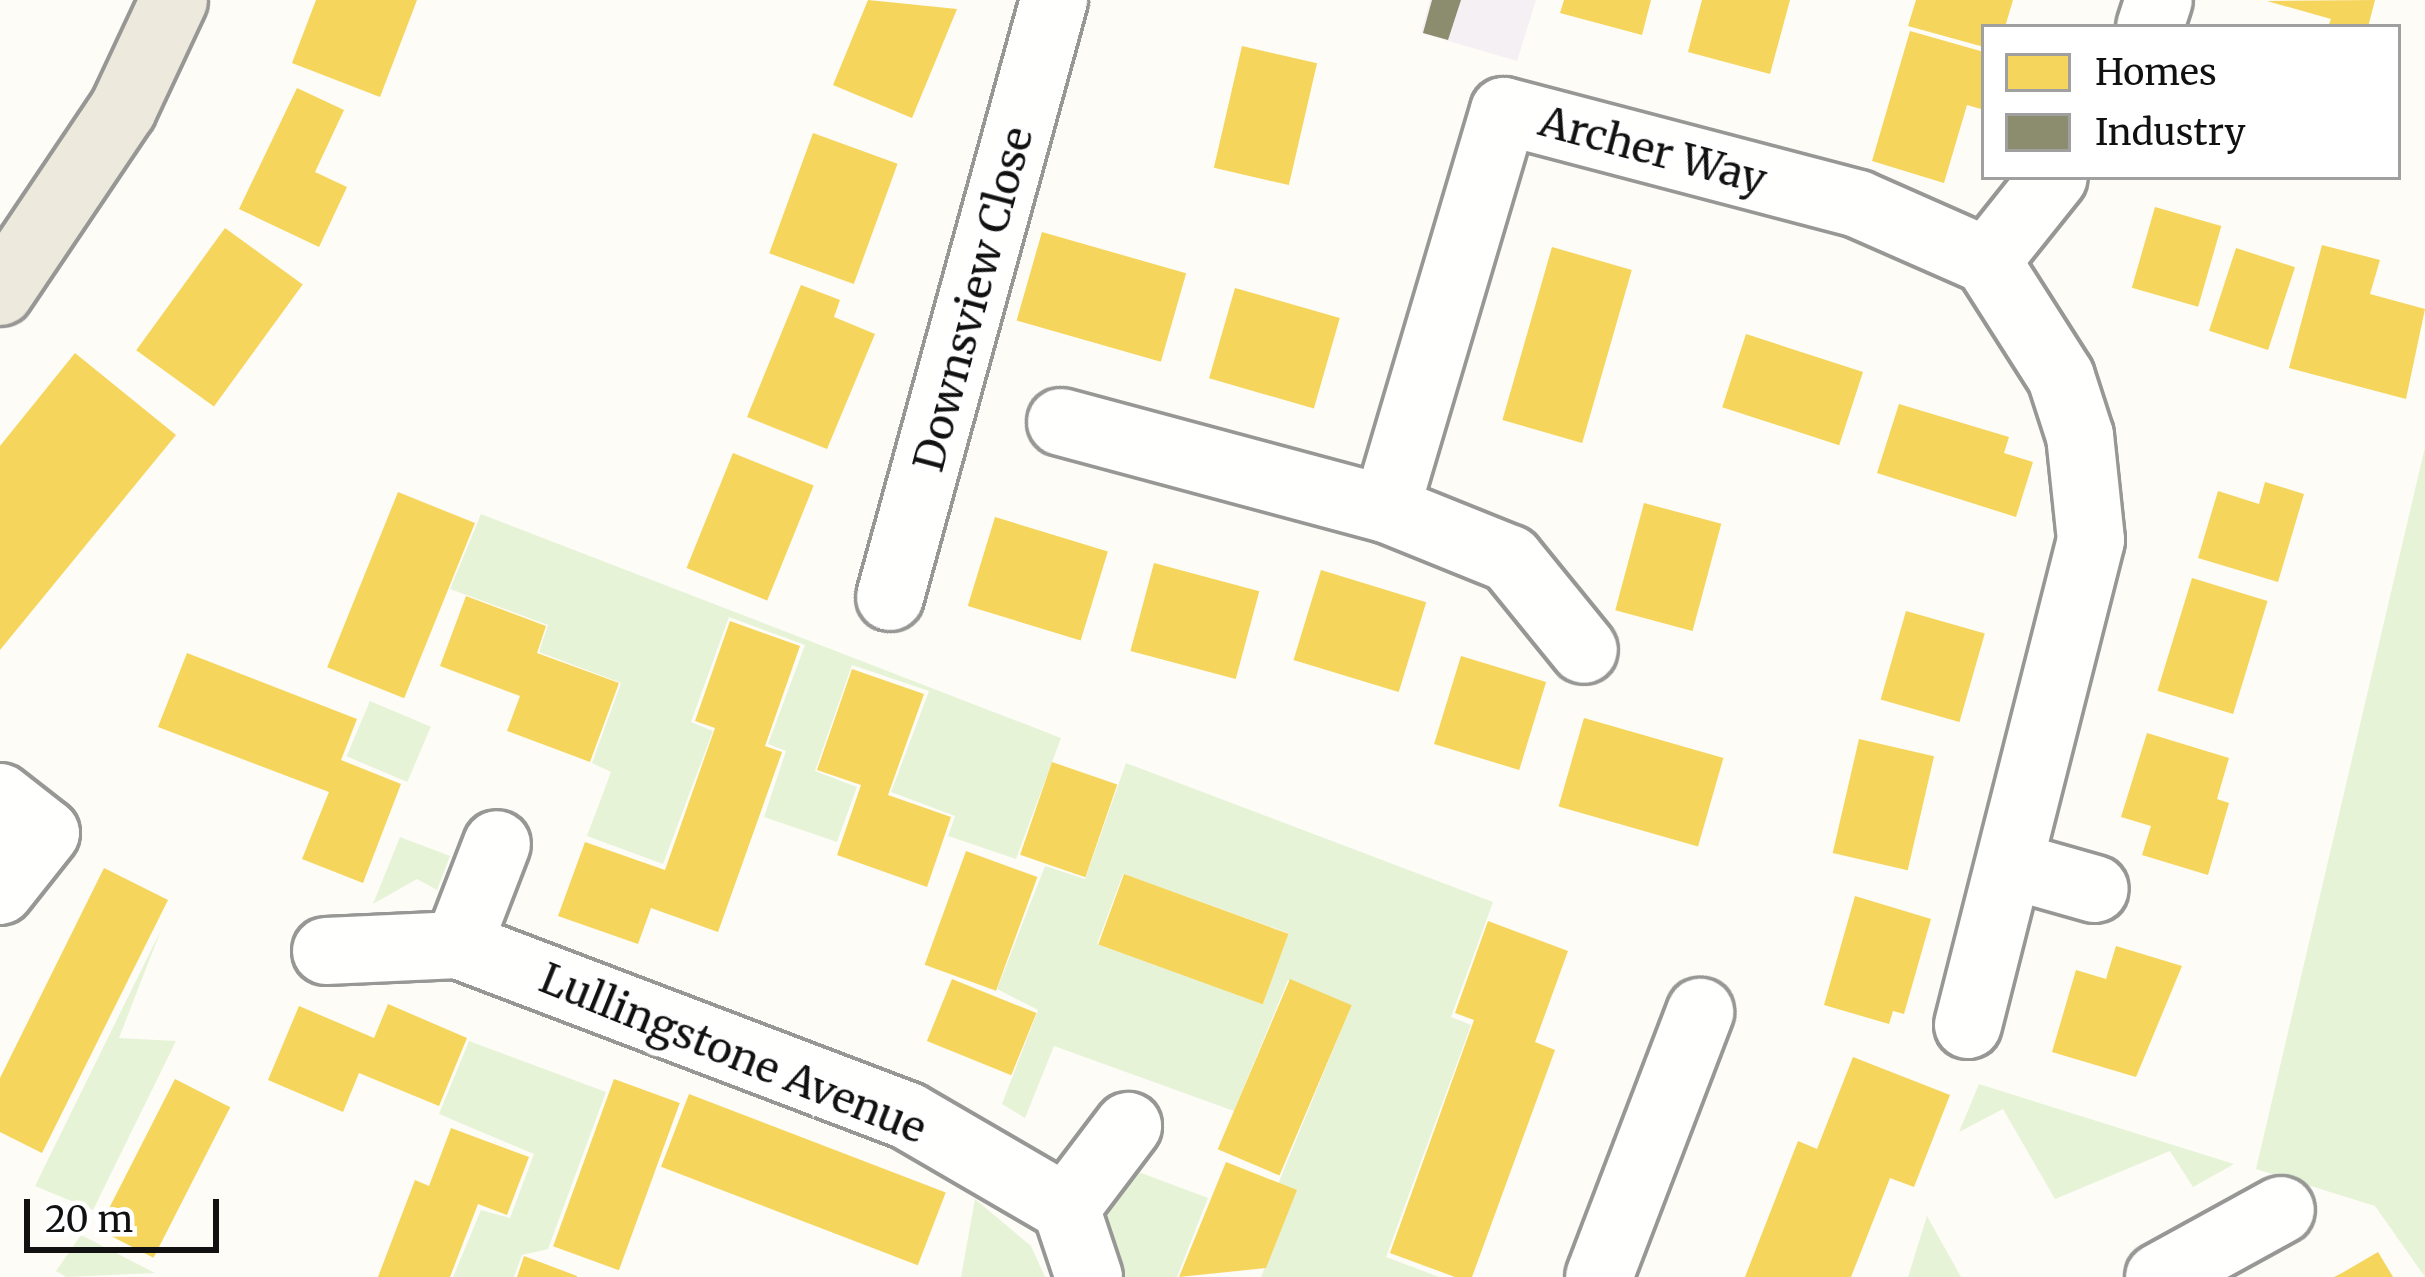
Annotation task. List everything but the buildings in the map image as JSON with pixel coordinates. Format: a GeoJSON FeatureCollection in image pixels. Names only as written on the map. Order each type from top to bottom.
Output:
{"type":"FeatureCollection","features":[{"type":"Feature","properties":{"kind":"main road"},"geometry":{"type":"LineString","coordinates":[[0,292],[123,109],[174,0]]}},
{"type":"Feature","properties":{"kind":"street","name":"Downsview Close"},"geometry":{"type":"LineString","coordinates":[[890,597],[1054,0]]}},
{"type":"Feature","properties":{"kind":"street","name":"Archer Way"},"geometry":{"type":"LineString","coordinates":[[1386,509],[1504,111],[1858,204],[1987,261]]}},
{"type":"Feature","properties":{"kind":"street"},"geometry":{"type":"LineString","coordinates":[[1967,1025],[2083,601],[2090,516],[2061,376],[1987,261],[2052,180]]}},
{"type":"Feature","properties":{"kind":"street"},"geometry":{"type":"LineString","coordinates":[[1060,422],[1476,536],[1538,586],[1585,650]]}},
{"type":"Feature","properties":{"kind":"street"},"geometry":{"type":"LineString","coordinates":[[0,796],[46,833],[0,891]]}},
{"type":"Feature","properties":{"kind":"street"},"geometry":{"type":"LineString","coordinates":[[458,945],[497,844]]}},
{"type":"Feature","properties":{"kind":"street"},"geometry":{"type":"LineString","coordinates":[[2010,865],[2096,889]]}},
{"type":"Feature","properties":{"kind":"street","name":"Lullingstone Avenue"},"geometry":{"type":"LineString","coordinates":[[326,951],[458,945],[908,1116],[1066,1208]]}},
{"type":"Feature","properties":{"kind":"street"},"geometry":{"type":"LineString","coordinates":[[1598,1277],[1700,1012]]}},
{"type":"Feature","properties":{"kind":"street"},"geometry":{"type":"LineString","coordinates":[[1089,1277],[1066,1208],[1128,1126]]}},
{"type":"Feature","properties":{"kind":"street"},"geometry":{"type":"LineString","coordinates":[[2159,1277],[2281,1210]]}},
{"type":"Feature","properties":{"kind":"shaded area"},"geometry":{"type":"Polygon","coordinates":[[[1430,0],[1536,0],[1517,61],[1421,33],[1430,0]]]}},
{"type":"Feature","properties":{"kind":"green space"},"geometry":{"type":"Polygon","coordinates":[[[2425,447],[2425,1277],[2375,1206],[2256,1169],[2425,447]]]}},
{"type":"Feature","properties":{"kind":"green space"},"geometry":{"type":"Polygon","coordinates":[[[481,514],[1061,738],[1016,859],[948,836],[955,816],[891,792],[929,691],[852,665],[815,771],[857,787],[837,842],[764,817],[786,751],[768,744],[805,645],[729,617],[691,722],[713,731],[663,864],[587,836],[611,772],[592,763],[621,683],[539,652],[548,625],[450,589],[481,514]]]}},
{"type":"Feature","properties":{"kind":"green space"},"geometry":{"type":"Polygon","coordinates":[[[370,701],[431,727],[407,782],[347,756],[370,701]]]}},
{"type":"Feature","properties":{"kind":"green space"},"geometry":{"type":"Polygon","coordinates":[[[1126,763],[1493,902],[1451,1017],[1471,1025],[1386,1257],[1439,1277],[1261,1277],[1296,1191],[1278,1184],[1351,1006],[1288,980],[1234,1111],[1054,1046],[1025,1118],[1002,1104],[1038,1010],[997,989],[1045,866],[1085,879],[1126,763]],[[1123,874],[1097,944],[1263,1004],[1288,933],[1123,874]]]}},
{"type":"Feature","properties":{"kind":"green space"},"geometry":{"type":"Polygon","coordinates":[[[400,837],[450,856],[437,890],[417,879],[373,904],[400,837]]]}},
{"type":"Feature","properties":{"kind":"green space"},"geometry":{"type":"Polygon","coordinates":[[[161,930],[119,1038],[176,1041],[93,1210],[35,1186],[161,930]]]}},
{"type":"Feature","properties":{"kind":"green space"},"geometry":{"type":"Polygon","coordinates":[[[469,1041],[606,1092],[548,1249],[522,1255],[514,1277],[453,1277],[481,1210],[510,1218],[534,1154],[439,1114],[469,1041]]]}},
{"type":"Feature","properties":{"kind":"green space"},"geometry":{"type":"Polygon","coordinates":[[[1979,1084],[2234,1164],[2193,1187],[2170,1151],[2055,1199],[2003,1109],[1959,1132],[1979,1084]]]}},
{"type":"Feature","properties":{"kind":"green space"},"geometry":{"type":"Polygon","coordinates":[[[1128,1168],[1208,1198],[1177,1277],[1124,1277],[1105,1221],[1128,1168]]]}},
{"type":"Feature","properties":{"kind":"green space"},"geometry":{"type":"Polygon","coordinates":[[[975,1199],[1031,1246],[1045,1277],[961,1277],[975,1199]]]}},
{"type":"Feature","properties":{"kind":"green space"},"geometry":{"type":"Polygon","coordinates":[[[1927,1216],[1961,1277],[1908,1277],[1927,1216]]]}},
{"type":"Feature","properties":{"kind":"green space"},"geometry":{"type":"Polygon","coordinates":[[[81,1235],[155,1273],[66,1277],[56,1271],[81,1235]]]}}]}
